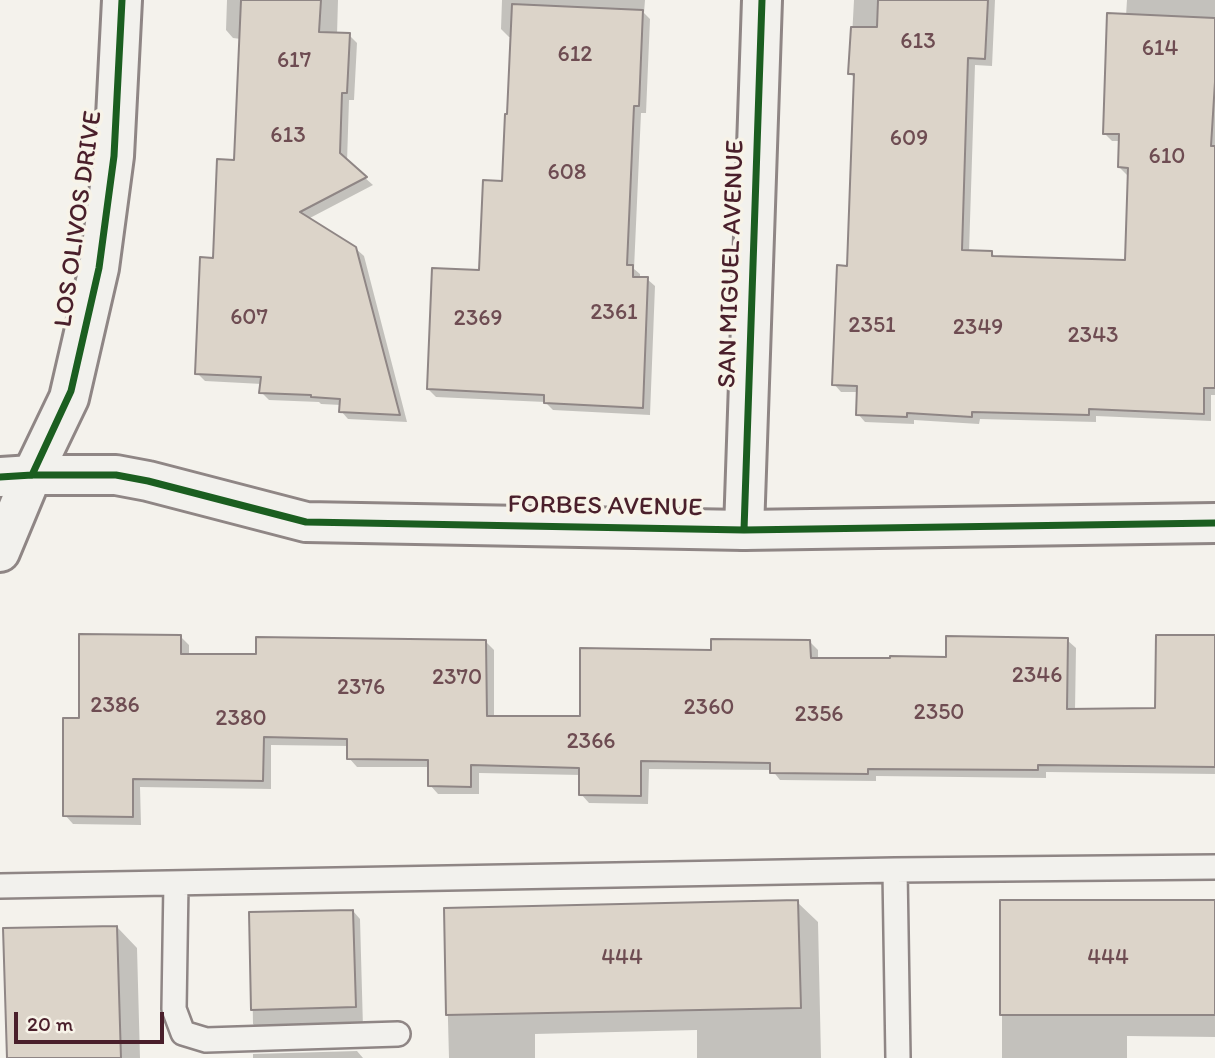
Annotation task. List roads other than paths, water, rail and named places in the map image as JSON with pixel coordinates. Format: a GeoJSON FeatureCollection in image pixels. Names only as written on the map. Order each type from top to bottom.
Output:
{"type":"FeatureCollection","features":[{"type":"Feature","properties":{"kind":"street","name":"LOS OLIVOS DRIVE"},"geometry":{"type":"LineString","coordinates":[[0,552],[16,476],[71,391],[99,268],[114,156],[122,0]]}},
{"type":"Feature","properties":{"kind":"street","name":"SAN MIGUEL AVENUE"},"geometry":{"type":"LineString","coordinates":[[744,530],[762,0]]}},
{"type":"Feature","properties":{"kind":"street","name":"FORBES AVENUE"},"geometry":{"type":"LineString","coordinates":[[16,476],[116,475],[306,522],[744,530],[1215,523]]}},
{"type":"Feature","properties":{"kind":"lane"},"geometry":{"type":"LineString","coordinates":[[0,886],[1215,867]]}},
{"type":"Feature","properties":{"kind":"lane"},"geometry":{"type":"LineString","coordinates":[[895,870],[898,1058]]}},
{"type":"Feature","properties":{"kind":"lane"},"geometry":{"type":"LineString","coordinates":[[176,883],[174,1009],[183,1033],[206,1040],[398,1034]]}}]}
